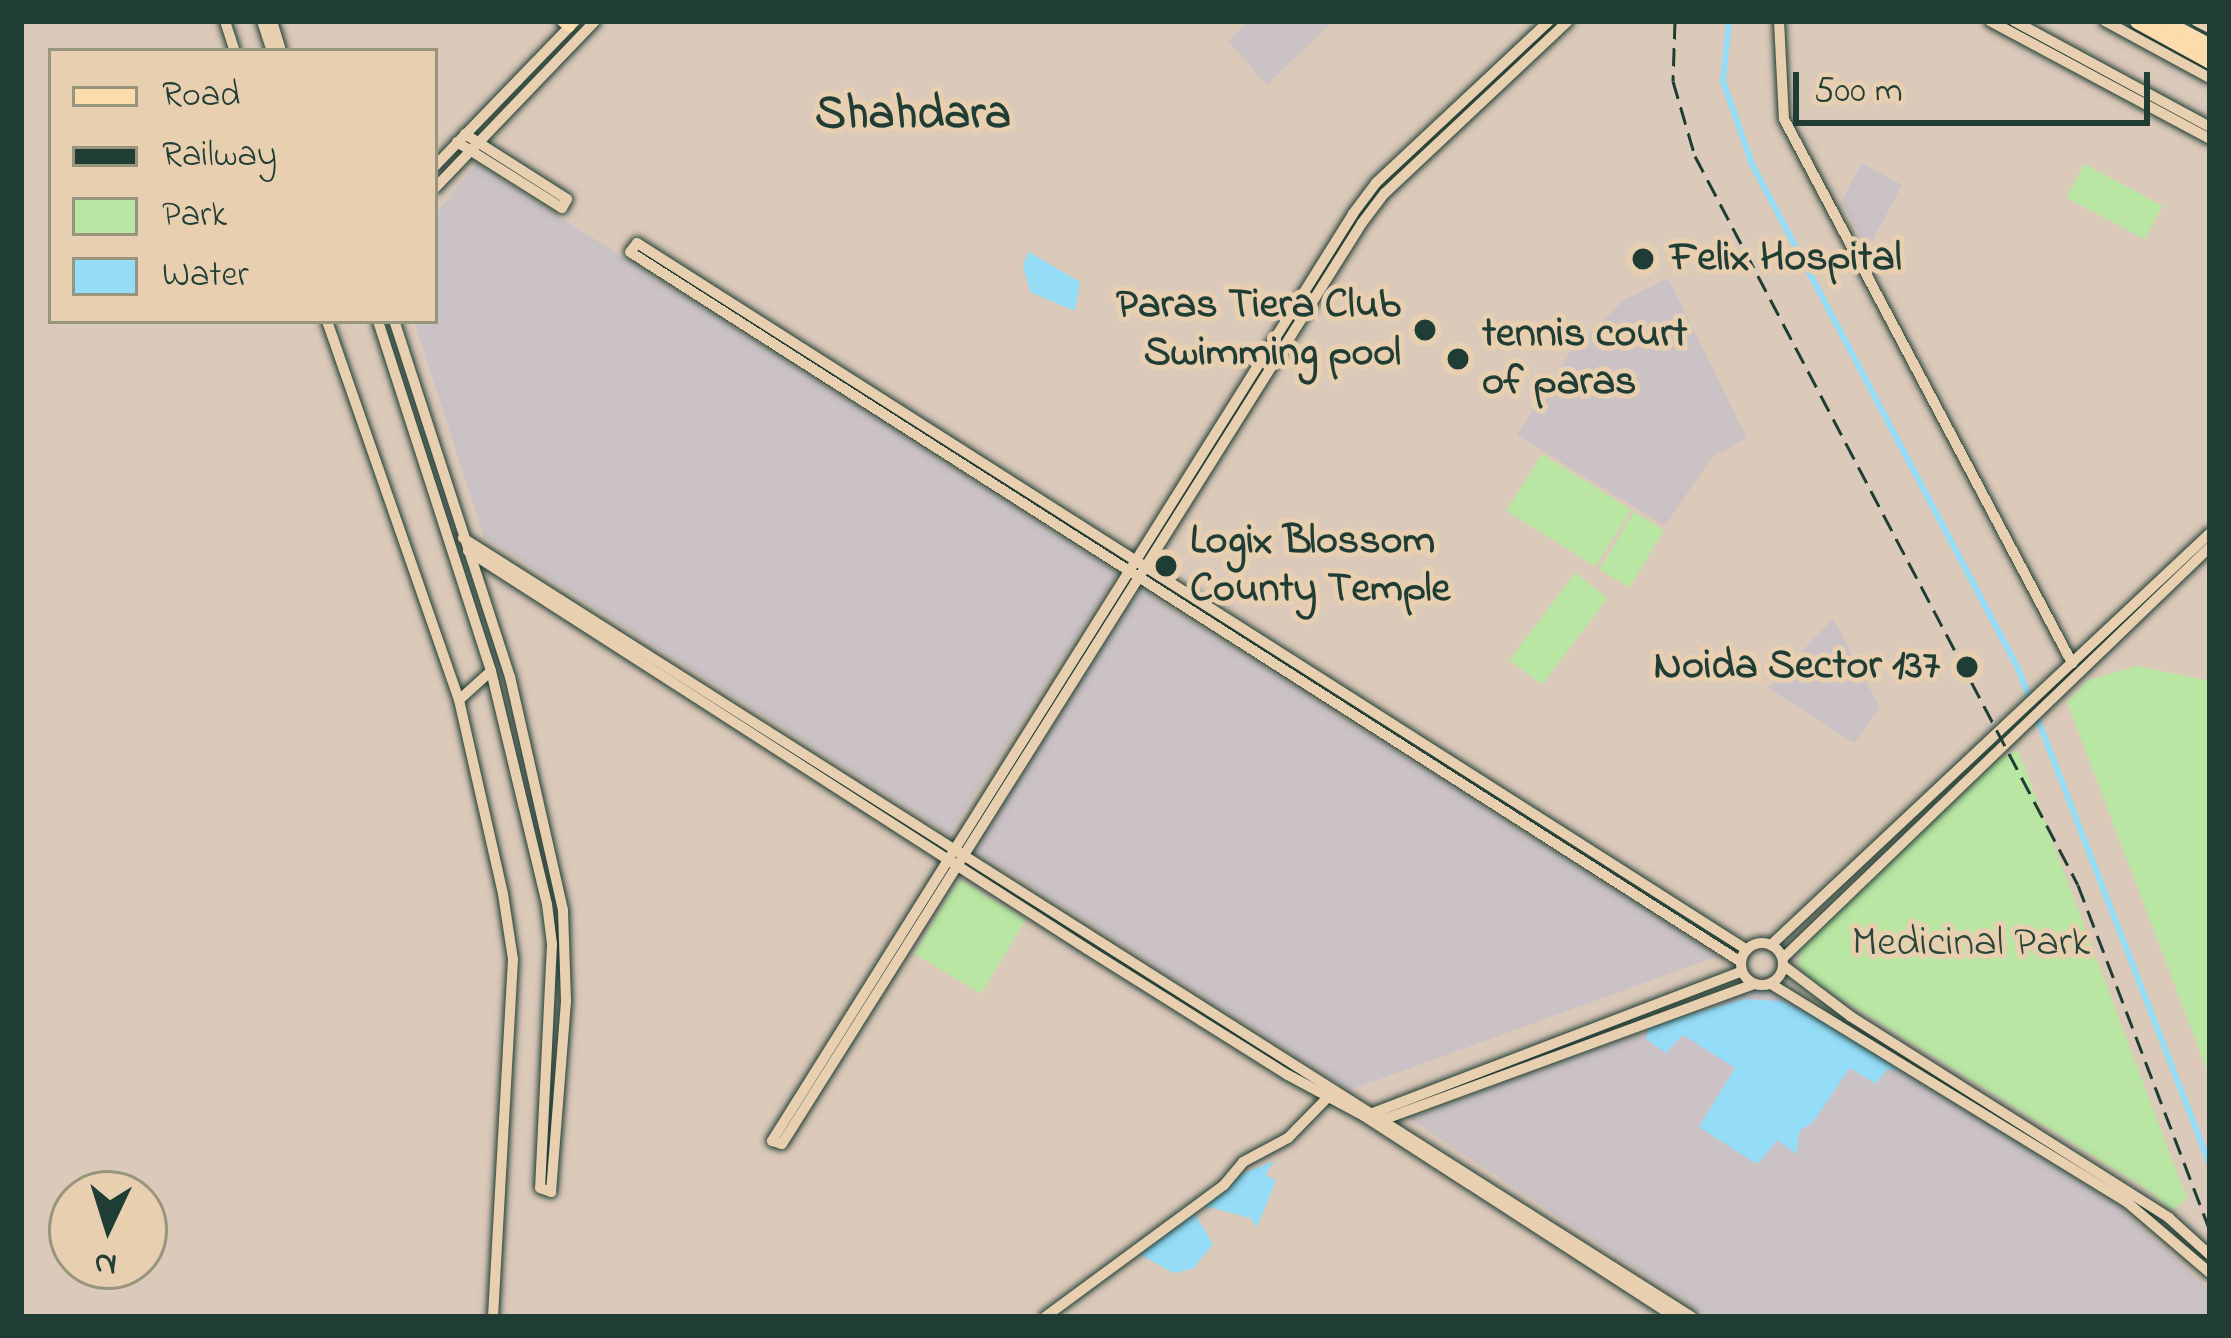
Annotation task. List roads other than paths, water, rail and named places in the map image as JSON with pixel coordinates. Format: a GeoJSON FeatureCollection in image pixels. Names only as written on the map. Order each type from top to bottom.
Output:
{"type":"FeatureCollection","features":[{"type":"Feature","properties":{"kind":"highway"},"geometry":{"type":"LineString","coordinates":[[2137,21],[2210,61]]}},
{"type":"Feature","properties":{"kind":"highway"},"geometry":{"type":"LineString","coordinates":[[2163,21],[2210,46]]}},
{"type":"Feature","properties":{"kind":"street"},"geometry":{"type":"LineString","coordinates":[[438,185],[595,21]]}},
{"type":"Feature","properties":{"kind":"street"},"geometry":{"type":"LineString","coordinates":[[955,857],[782,1144],[772,1141],[1136,572],[1376,183],[1549,21]]}},
{"type":"Feature","properties":{"kind":"street"},"geometry":{"type":"LineString","coordinates":[[1352,228],[1568,21]]}},
{"type":"Feature","properties":{"kind":"street"},"geometry":{"type":"LineString","coordinates":[[1780,21],[1784,118],[2072,662]]}},
{"type":"Feature","properties":{"kind":"street"},"geometry":{"type":"LineString","coordinates":[[1990,21],[2210,140]]}},
{"type":"Feature","properties":{"kind":"street"},"geometry":{"type":"LineString","coordinates":[[2014,21],[2210,128]]}},
{"type":"Feature","properties":{"kind":"street"},"geometry":{"type":"LineString","coordinates":[[2105,21],[2210,78]]}},
{"type":"Feature","properties":{"kind":"street"},"geometry":{"type":"LineString","coordinates":[[2196,21],[2210,28]]}},
{"type":"Feature","properties":{"kind":"street"},"geometry":{"type":"LineString","coordinates":[[438,162],[569,23]]}},
{"type":"Feature","properties":{"kind":"street"},"geometry":{"type":"LineString","coordinates":[[459,136],[562,208],[567,199],[474,146]]}},
{"type":"Feature","properties":{"kind":"street"},"geometry":{"type":"LineString","coordinates":[[1136,572],[637,243],[630,252],[1743,961],[1754,984]]}},
{"type":"Feature","properties":{"kind":"street"},"geometry":{"type":"LineString","coordinates":[[328,324],[466,693],[512,953],[493,1317]]}},
{"type":"Feature","properties":{"kind":"street"},"geometry":{"type":"LineString","coordinates":[[378,324],[491,671],[550,920],[540,1188],[551,1192],[567,937],[510,677],[395,324]]}},
{"type":"Feature","properties":{"kind":"street"},"geometry":{"type":"LineString","coordinates":[[447,532],[1327,1098],[1375,1117],[1676,1317]]}},
{"type":"Feature","properties":{"kind":"street"},"geometry":{"type":"LineString","coordinates":[[2049,691],[2072,662],[2210,533]]}},
{"type":"Feature","properties":{"kind":"street"},"geometry":{"type":"LineString","coordinates":[[1771,984],[1783,962],[2017,722],[2210,547]]}},
{"type":"Feature","properties":{"kind":"street"},"geometry":{"type":"LineString","coordinates":[[466,693],[491,671]]}},
{"type":"Feature","properties":{"kind":"street"},"geometry":{"type":"LineString","coordinates":[[1375,1117],[1771,945],[2017,722]]}},
{"type":"Feature","properties":{"kind":"street"},"geometry":{"type":"LineString","coordinates":[[955,857],[1692,1317]]}},
{"type":"Feature","properties":{"kind":"street"},"geometry":{"type":"LineString","coordinates":[[1771,945],[1783,962],[1850,1016],[2151,1206],[2210,1256]]}},
{"type":"Feature","properties":{"kind":"street"},"geometry":{"type":"LineString","coordinates":[[1375,1117],[1754,984],[1771,984],[2128,1203],[2210,1274]]}},
{"type":"Feature","properties":{"kind":"street"},"geometry":{"type":"LineString","coordinates":[[1045,1317],[1220,1188],[1243,1162],[1288,1138],[1327,1098]]}},
{"type":"Feature","properties":{"kind":"water"},"geometry":{"type":"Polygon","coordinates":[[[1029,252],[1080,282],[1075,311],[1030,292],[1023,265],[1029,252]]]}},
{"type":"Feature","properties":{"kind":"water"},"geometry":{"type":"Polygon","coordinates":[[[1744,999],[1781,1001],[1836,1025],[1906,1071],[1887,1069],[1876,1084],[1850,1068],[1813,1122],[1800,1131],[1796,1154],[1777,1140],[1759,1163],[1752,1161],[1699,1127],[1735,1068],[1683,1035],[1666,1053],[1646,1039],[1649,1026],[1744,999]]]}},
{"type":"Feature","properties":{"kind":"water"},"geometry":{"type":"Polygon","coordinates":[[[1274,1161],[1266,1174],[1276,1181],[1257,1227],[1250,1218],[1205,1206],[1238,1175],[1274,1161]]]}},
{"type":"Feature","properties":{"kind":"water"},"geometry":{"type":"Polygon","coordinates":[[[1193,1211],[1213,1244],[1193,1269],[1173,1273],[1141,1255],[1141,1248],[1193,1211]]]}},
{"type":"Feature","properties":{"kind":"waterway"},"geometry":{"type":"LineString","coordinates":[[1729,21],[1723,81],[1752,164],[2018,668],[2210,1165]]}},
{"type":"Feature","properties":{"kind":"railway"},"geometry":{"type":"LineString","coordinates":[[1675,21],[1673,81],[1695,156],[2078,885],[2210,1231]]}},
{"type":"Feature","properties":{"kind":"place","name":"Felix Hospital"},"geometry":{"type":"Point","coordinates":[1643,259]}},
{"type":"Feature","properties":{"kind":"place","name":"Paras Tiera Club Swimming pool"},"geometry":{"type":"Point","coordinates":[1425,330]}},
{"type":"Feature","properties":{"kind":"place","name":"tennis court of paras"},"geometry":{"type":"Point","coordinates":[1458,359]}},
{"type":"Feature","properties":{"kind":"place","name":"Logix Blossom County Temple"},"geometry":{"type":"Point","coordinates":[1166,566]}},
{"type":"Feature","properties":{"kind":"place","name":"Noida Sector 137"},"geometry":{"type":"Point","coordinates":[1967,667]}},
{"type":"Feature","properties":{"kind":"district","name":"Shahdara"},"geometry":{"type":"Point","coordinates":[913,116]}},
{"type":"Feature","properties":{"kind":"park label","name":"Medicinal Park"},"geometry":{"type":"Point","coordinates":[1971,944]}}]}
